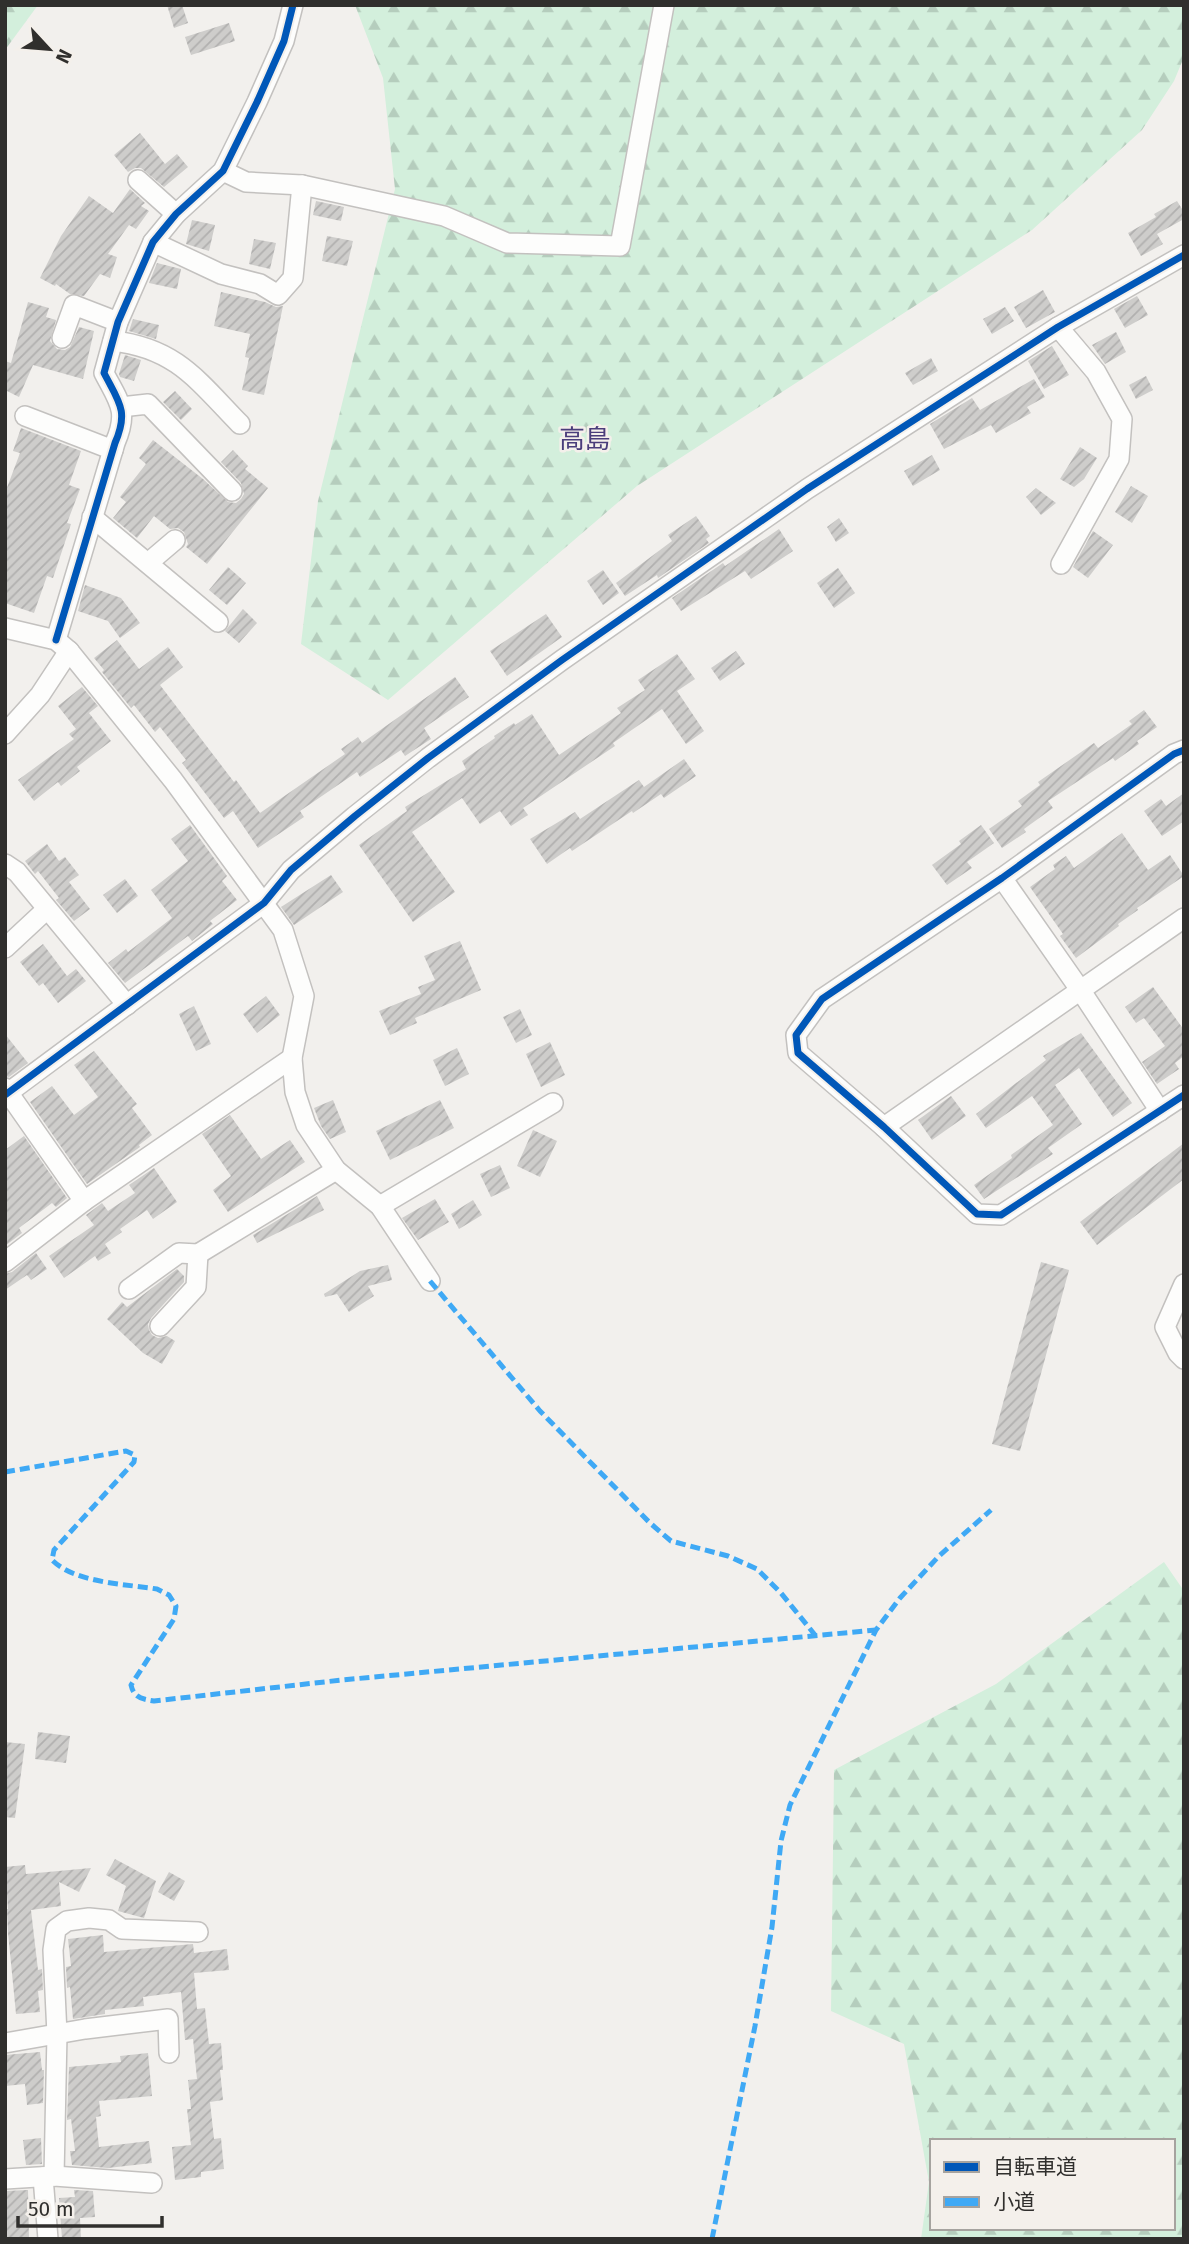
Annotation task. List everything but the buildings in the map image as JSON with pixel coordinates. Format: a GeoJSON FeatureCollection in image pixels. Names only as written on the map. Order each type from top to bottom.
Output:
{"type":"FeatureCollection","features":[{"type":"Feature","properties":{"kind":"street"},"geometry":{"type":"LineString","coordinates":[[5,734],[40,695],[62,645],[93,517],[123,424],[121,407],[104,373],[116,331],[153,242],[176,214],[223,171],[284,41],[293,5]]}},
{"type":"Feature","properties":{"kind":"street"},"geometry":{"type":"LineString","coordinates":[[223,171],[246,182],[302,185],[444,216],[507,243],[620,246],[664,5]]}},
{"type":"Feature","properties":{"kind":"street"},"geometry":{"type":"LineString","coordinates":[[138,180],[176,214]]}},
{"type":"Feature","properties":{"kind":"street"},"geometry":{"type":"LineString","coordinates":[[153,242],[221,274],[260,284],[278,295],[293,278],[302,185]]}},
{"type":"Feature","properties":{"kind":"street"},"geometry":{"type":"LineString","coordinates":[[84,1201],[7,1092],[264,903],[291,870],[355,816],[428,758],[562,660],[807,489],[1058,327],[1184,255]]}},
{"type":"Feature","properties":{"kind":"street"},"geometry":{"type":"LineString","coordinates":[[62,338],[74,305],[132,343],[154,349],[180,363],[240,424]]}},
{"type":"Feature","properties":{"kind":"street"},"geometry":{"type":"LineString","coordinates":[[1058,327],[1096,372],[1122,419],[1119,458],[1061,564]]}},
{"type":"Feature","properties":{"kind":"street"},"geometry":{"type":"LineString","coordinates":[[121,407],[148,404],[232,491]]}},
{"type":"Feature","properties":{"kind":"street"},"geometry":{"type":"LineString","coordinates":[[25,416],[113,450]]}},
{"type":"Feature","properties":{"kind":"street"},"geometry":{"type":"LineString","coordinates":[[93,517],[219,622]]}},
{"type":"Feature","properties":{"kind":"street"},"geometry":{"type":"LineString","coordinates":[[148,563],[175,540]]}},
{"type":"Feature","properties":{"kind":"street"},"geometry":{"type":"LineString","coordinates":[[5,628],[62,645],[173,780],[283,930],[304,996],[292,1058],[295,1092],[306,1125],[336,1170],[380,1206],[430,1281]]}},
{"type":"Feature","properties":{"kind":"street"},"geometry":{"type":"LineString","coordinates":[[1184,750],[1174,754],[1002,878],[822,999],[796,1035],[798,1053],[884,1127],[978,1214],[1001,1215],[1184,1095]]}},
{"type":"Feature","properties":{"kind":"street"},"geometry":{"type":"LineString","coordinates":[[5,864],[17,872],[127,1005]]}},
{"type":"Feature","properties":{"kind":"street"},"geometry":{"type":"LineString","coordinates":[[1002,878],[1160,1111]]}},
{"type":"Feature","properties":{"kind":"street"},"geometry":{"type":"LineString","coordinates":[[5,948],[47,909]]}},
{"type":"Feature","properties":{"kind":"street"},"geometry":{"type":"LineString","coordinates":[[884,1127],[1184,918]]}},
{"type":"Feature","properties":{"kind":"street"},"geometry":{"type":"LineString","coordinates":[[5,1262],[84,1201],[292,1058]]}},
{"type":"Feature","properties":{"kind":"street"},"geometry":{"type":"LineString","coordinates":[[380,1206],[553,1103]]}},
{"type":"Feature","properties":{"kind":"street"},"geometry":{"type":"LineString","coordinates":[[129,1289],[180,1253],[198,1254],[336,1170]]}},
{"type":"Feature","properties":{"kind":"street"},"geometry":{"type":"LineString","coordinates":[[160,1326],[196,1287],[198,1254]]}},
{"type":"Feature","properties":{"kind":"street"},"geometry":{"type":"LineString","coordinates":[[1184,1284],[1165,1326],[1178,1353],[1184,1359]]}},
{"type":"Feature","properties":{"kind":"street"},"geometry":{"type":"LineString","coordinates":[[48,2239],[57,2034],[53,1950],[56,1929],[67,1921],[99,1919],[109,1920],[122,1929],[198,1932]]}},
{"type":"Feature","properties":{"kind":"street"},"geometry":{"type":"LineString","coordinates":[[5,2043],[168,2019],[169,2053]]}},
{"type":"Feature","properties":{"kind":"street"},"geometry":{"type":"LineString","coordinates":[[5,2179],[49,2177],[152,2183]]}},
{"type":"Feature","properties":{"kind":"green space"},"geometry":{"type":"Polygon","coordinates":[[[5,5],[38,5],[5,50],[5,5]]]}},
{"type":"Feature","properties":{"kind":"green space"},"geometry":{"type":"Polygon","coordinates":[[[355,5],[1184,5],[1184,57],[1174,81],[1142,130],[1032,230],[637,486],[388,700],[301,644],[318,501],[395,189],[383,78],[355,5]]]}},
{"type":"Feature","properties":{"kind":"green space"},"geometry":{"type":"Polygon","coordinates":[[[1164,1562],[1184,1591],[1184,2239],[921,2239],[929,2182],[904,2044],[831,2011],[834,1770],[996,1684],[1164,1562]]]}},
{"type":"Feature","properties":{"kind":"marked path"},"geometry":{"type":"LineString","coordinates":[[430,1281],[540,1411],[650,1523],[671,1541],[728,1556],[757,1569],[781,1593],[815,1635]]}},
{"type":"Feature","properties":{"kind":"marked path"},"geometry":{"type":"LineString","coordinates":[[5,1472],[126,1451],[135,1455],[134,1462],[54,1550],[52,1560],[62,1568],[87,1578],[157,1589],[169,1595],[176,1606],[174,1619],[131,1685],[136,1695],[154,1701],[342,1680],[876,1630]]}},
{"type":"Feature","properties":{"kind":"marked path"},"geometry":{"type":"LineString","coordinates":[[712,2239],[755,2026],[772,1927],[781,1841],[790,1805],[876,1630],[900,1598],[939,1556],[991,1510]]}},
{"type":"Feature","properties":{"kind":"cycle path"},"geometry":{"type":"LineString","coordinates":[[56,640],[121,423],[120,407],[104,373],[118,322],[153,242],[176,214],[223,171],[284,41],[293,5]]}},
{"type":"Feature","properties":{"kind":"cycle path"},"geometry":{"type":"LineString","coordinates":[[5,1095],[264,903],[291,870],[355,816],[428,758],[562,660],[807,489],[1058,327],[1184,255]]}},
{"type":"Feature","properties":{"kind":"cycle path"},"geometry":{"type":"LineString","coordinates":[[1184,750],[1174,754],[1002,878],[822,999],[796,1035],[798,1053],[884,1127],[977,1214],[1001,1215],[1184,1095]]}},
{"type":"Feature","properties":{"kind":"district","name":"高島"},"geometry":{"type":"Point","coordinates":[585,439]}}]}
